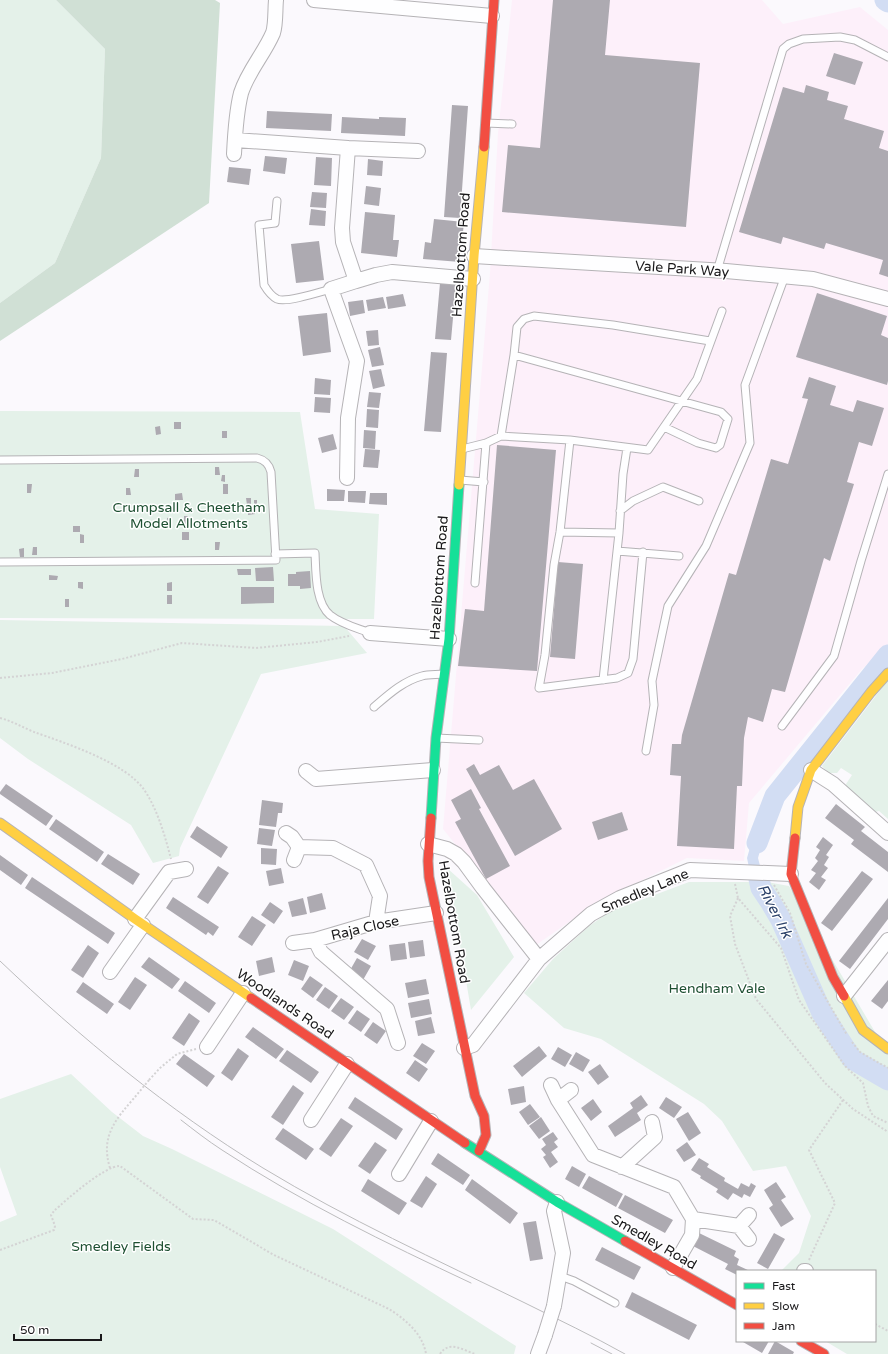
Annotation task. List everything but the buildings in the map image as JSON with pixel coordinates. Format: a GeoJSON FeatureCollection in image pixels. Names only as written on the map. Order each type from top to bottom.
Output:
{"type":"FeatureCollection","features":[{"type":"Feature","properties":{"kind":"street"},"geometry":{"type":"LineString","coordinates":[[276,0],[273,32],[248,76],[242,93],[235,125],[234,147],[348,148],[418,151]]}},
{"type":"Feature","properties":{"kind":"street"},"geometry":{"type":"LineString","coordinates":[[314,0],[492,16]]}},
{"type":"Feature","properties":{"kind":"street","name":"Hazelbottom Road"},"geometry":{"type":"LineString","coordinates":[[479,1151],[486,1135],[484,1116],[475,1096],[436,913],[429,877],[428,844],[436,738],[449,639],[474,256],[486,123],[494,0]]}},
{"type":"Feature","properties":{"kind":"street"},"geometry":{"type":"LineString","coordinates":[[348,148],[342,228],[344,242],[356,280]]}},
{"type":"Feature","properties":{"kind":"street","name":"Vale Park Way"},"geometry":{"type":"LineString","coordinates":[[474,256],[785,276],[813,279],[888,299]]}},
{"type":"Feature","properties":{"kind":"street"},"geometry":{"type":"LineString","coordinates":[[347,478],[348,418],[357,361],[331,289],[376,274],[392,272],[473,279]]}},
{"type":"Feature","properties":{"kind":"street"},"geometry":{"type":"LineString","coordinates":[[370,633],[449,639]]}},
{"type":"Feature","properties":{"kind":"street"},"geometry":{"type":"LineString","coordinates":[[888,672],[811,770],[798,807],[791,874],[833,977],[863,1030],[888,1049]]}},
{"type":"Feature","properties":{"kind":"street"},"geometry":{"type":"LineString","coordinates":[[306,771],[316,779],[433,770]]}},
{"type":"Feature","properties":{"kind":"street"},"geometry":{"type":"LineString","coordinates":[[811,770],[833,784],[888,833]]}},
{"type":"Feature","properties":{"kind":"street","name":"Woodlands Road"},"geometry":{"type":"LineString","coordinates":[[0,823],[139,922],[347,1064],[431,1121],[557,1202]]}},
{"type":"Feature","properties":{"kind":"street"},"geometry":{"type":"LineString","coordinates":[[286,833],[292,837],[297,854],[333,848],[366,865],[380,896],[376,922]]}},
{"type":"Feature","properties":{"kind":"street"},"geometry":{"type":"LineString","coordinates":[[428,844],[447,849],[456,854],[464,862],[539,959]]}},
{"type":"Feature","properties":{"kind":"street"},"geometry":{"type":"LineString","coordinates":[[110,972],[169,872],[179,867]]}},
{"type":"Feature","properties":{"kind":"street","name":"Smedley Lane"},"geometry":{"type":"LineString","coordinates":[[464,1048],[473,1045],[539,959],[591,914],[620,898],[690,870],[791,874]]}},
{"type":"Feature","properties":{"kind":"street","name":"Raja Close"},"geometry":{"type":"LineString","coordinates":[[293,943],[316,940],[376,922],[436,913]]}},
{"type":"Feature","properties":{"kind":"street"},"geometry":{"type":"LineString","coordinates":[[316,940],[321,952],[386,1009],[398,1043]]}},
{"type":"Feature","properties":{"kind":"street"},"geometry":{"type":"LineString","coordinates":[[844,996],[888,940]]}},
{"type":"Feature","properties":{"kind":"street"},"geometry":{"type":"LineString","coordinates":[[207,1047],[243,993]]}},
{"type":"Feature","properties":{"kind":"street"},"geometry":{"type":"LineString","coordinates":[[310,1120],[347,1064]]}},
{"type":"Feature","properties":{"kind":"street"},"geometry":{"type":"LineString","coordinates":[[551,1085],[558,1100],[593,1155],[674,1187],[693,1219],[692,1235],[673,1268]]}},
{"type":"Feature","properties":{"kind":"street"},"geometry":{"type":"LineString","coordinates":[[558,1100],[571,1090]]}},
{"type":"Feature","properties":{"kind":"street"},"geometry":{"type":"LineString","coordinates":[[400,1174],[431,1121]]}},
{"type":"Feature","properties":{"kind":"street"},"geometry":{"type":"LineString","coordinates":[[622,1167],[660,1138],[652,1122]]}},
{"type":"Feature","properties":{"kind":"street"},"geometry":{"type":"LineString","coordinates":[[538,1354],[554,1306],[563,1253],[554,1211],[557,1202]]}},
{"type":"Feature","properties":{"kind":"street","name":"Smedley Road"},"geometry":{"type":"LineString","coordinates":[[557,1202],[736,1304]]}},
{"type":"Feature","properties":{"kind":"street"},"geometry":{"type":"LineString","coordinates":[[739,1226],[749,1215]]}},
{"type":"Feature","properties":{"kind":"street"},"geometry":{"type":"LineString","coordinates":[[693,1219],[739,1226],[749,1239]]}},
{"type":"Feature","properties":{"kind":"street"},"geometry":{"type":"LineString","coordinates":[[803,1342],[824,1354]]}},
{"type":"Feature","properties":{"kind":"lane"},"geometry":{"type":"LineString","coordinates":[[717,271],[783,49],[789,44],[803,39],[840,37],[855,40],[888,57]]}},
{"type":"Feature","properties":{"kind":"lane"},"geometry":{"type":"LineString","coordinates":[[486,123],[512,124]]}},
{"type":"Feature","properties":{"kind":"lane"},"geometry":{"type":"LineString","coordinates":[[277,201],[275,223],[259,225],[264,285],[269,293],[278,299],[286,300],[331,289]]}},
{"type":"Feature","properties":{"kind":"lane"},"geometry":{"type":"LineString","coordinates":[[646,751],[654,705],[652,681],[668,606],[706,546],[750,444],[745,385],[785,276]]}},
{"type":"Feature","properties":{"kind":"lane"},"geometry":{"type":"LineString","coordinates":[[462,449],[486,443],[501,436],[570,440],[648,450],[697,379],[722,311]]}},
{"type":"Feature","properties":{"kind":"lane"},"geometry":{"type":"LineString","coordinates":[[501,436],[517,327],[524,319],[534,316],[613,325],[710,341]]}},
{"type":"Feature","properties":{"kind":"lane"},"geometry":{"type":"LineString","coordinates":[[514,355],[682,400],[721,412],[728,419],[720,445],[716,448],[698,443],[664,427]]}},
{"type":"Feature","properties":{"kind":"lane"},"geometry":{"type":"LineString","coordinates":[[570,440],[560,532],[554,565],[545,655],[539,688],[617,678],[628,673],[633,659],[643,552]]}},
{"type":"Feature","properties":{"kind":"lane"},"geometry":{"type":"LineString","coordinates":[[476,583],[486,443]]}},
{"type":"Feature","properties":{"kind":"lane"},"geometry":{"type":"LineString","coordinates":[[603,680],[619,533],[622,474],[627,448]]}},
{"type":"Feature","properties":{"kind":"lane"},"geometry":{"type":"LineString","coordinates":[[0,460],[249,458],[262,460],[266,462],[271,472],[276,560],[0,562]]}},
{"type":"Feature","properties":{"kind":"lane"},"geometry":{"type":"LineString","coordinates":[[782,726],[834,656],[888,474]]}},
{"type":"Feature","properties":{"kind":"lane"},"geometry":{"type":"LineString","coordinates":[[460,480],[484,482]]}},
{"type":"Feature","properties":{"kind":"lane"},"geometry":{"type":"LineString","coordinates":[[620,511],[633,501],[663,487],[699,501]]}},
{"type":"Feature","properties":{"kind":"lane"},"geometry":{"type":"LineString","coordinates":[[560,532],[619,533]]}},
{"type":"Feature","properties":{"kind":"lane"},"geometry":{"type":"LineString","coordinates":[[617,551],[679,556]]}},
{"type":"Feature","properties":{"kind":"lane"},"geometry":{"type":"LineString","coordinates":[[275,554],[315,553],[316,586],[322,602],[329,614],[340,621],[370,633]]}},
{"type":"Feature","properties":{"kind":"lane"},"geometry":{"type":"LineString","coordinates":[[374,707],[399,687],[409,682],[422,676],[444,674]]}},
{"type":"Feature","properties":{"kind":"lane"},"geometry":{"type":"LineString","coordinates":[[436,738],[479,740]]}},
{"type":"Feature","properties":{"kind":"lane"},"geometry":{"type":"LineString","coordinates":[[560,1276],[574,1281],[615,1303]]}},
{"type":"Feature","properties":{"kind":"path"},"geometry":{"type":"LineString","coordinates":[[0,678],[52,673],[122,659],[182,643],[256,648],[317,642],[370,633]]}},
{"type":"Feature","properties":{"kind":"path"},"geometry":{"type":"LineString","coordinates":[[0,718],[72,745],[114,765],[131,777],[145,790],[179,867]]}},
{"type":"Feature","properties":{"kind":"path"},"geometry":{"type":"LineString","coordinates":[[888,1123],[873,1116],[868,1106],[863,1083],[845,1066],[799,1000],[781,948],[738,898],[730,916],[735,944],[756,999],[825,1083],[853,1109],[888,1132]]}},
{"type":"Feature","properties":{"kind":"path"},"geometry":{"type":"LineString","coordinates":[[110,1168],[107,1143],[110,1129],[117,1118],[160,1068],[177,1054],[207,1047]]}},
{"type":"Feature","properties":{"kind":"path"},"geometry":{"type":"LineString","coordinates":[[805,1270],[835,1203],[809,1150],[843,1100]]}},
{"type":"Feature","properties":{"kind":"path"},"geometry":{"type":"LineString","coordinates":[[0,1250],[54,1230],[55,1226],[51,1215],[54,1211],[75,1193],[110,1168],[116,1166],[122,1167],[193,1219],[214,1220],[274,1255],[389,1309],[409,1325],[422,1343],[426,1354]]}},
{"type":"Feature","properties":{"kind":"path"},"geometry":{"type":"LineString","coordinates":[[876,1325],[888,1331]]}},
{"type":"Feature","properties":{"kind":"path"},"geometry":{"type":"LineString","coordinates":[[440,1354],[443,1349],[451,1346],[475,1354]]}},
{"type":"Feature","properties":{"kind":"shaded area"},"geometry":{"type":"Polygon","coordinates":[[[512,0],[762,0],[783,24],[860,7],[888,30],[888,645],[862,669],[749,803],[744,861],[687,858],[598,902],[536,945],[443,829],[490,273],[498,133],[512,0]]]}},
{"type":"Feature","properties":{"kind":"green space"},"geometry":{"type":"Polygon","coordinates":[[[0,0],[56,0],[105,49],[101,158],[55,263],[0,303],[0,0]]]}},
{"type":"Feature","properties":{"kind":"green space"},"geometry":{"type":"Polygon","coordinates":[[[56,0],[215,0],[220,3],[209,203],[0,341],[0,303],[55,263],[101,158],[105,49],[56,0]]]}},
{"type":"Feature","properties":{"kind":"green space","name":"Crumpsall & Cheetham Model Allotments"},"geometry":{"type":"Polygon","coordinates":[[[0,411],[300,412],[315,509],[379,514],[374,619],[0,618],[0,411]]]}},
{"type":"Feature","properties":{"kind":"green space"},"geometry":{"type":"Polygon","coordinates":[[[0,620],[344,626],[367,653],[261,674],[180,848],[179,856],[153,863],[131,825],[28,759],[0,738],[0,620]]]}},
{"type":"Feature","properties":{"kind":"green space"},"geometry":{"type":"Polygon","coordinates":[[[888,680],[888,819],[879,811],[875,812],[847,790],[846,784],[852,775],[841,768],[837,773],[828,773],[822,766],[888,680]]]}},
{"type":"Feature","properties":{"kind":"green space"},"geometry":{"type":"Polygon","coordinates":[[[447,868],[477,895],[514,957],[471,1010],[447,868]]]}},
{"type":"Feature","properties":{"kind":"green space","name":"Hendham Vale"},"geometry":{"type":"Polygon","coordinates":[[[689,882],[767,882],[789,886],[888,1054],[888,1354],[847,1354],[827,1342],[876,1342],[876,1270],[782,1270],[799,1253],[811,1216],[786,1166],[753,1171],[722,1121],[704,1104],[601,1039],[564,1028],[524,993],[553,959],[588,927],[609,912],[689,882]]]}},
{"type":"Feature","properties":{"kind":"green space","name":"Smedley Fields"},"geometry":{"type":"Polygon","coordinates":[[[71,1074],[112,1112],[143,1136],[333,1229],[516,1346],[514,1354],[0,1354],[0,1222],[17,1215],[0,1167],[0,1099],[71,1074]]]}},
{"type":"Feature","properties":{"kind":"water"},"geometry":{"type":"Polygon","coordinates":[[[760,813],[769,818],[758,858],[766,889],[777,902],[767,905],[753,887],[747,858],[760,813]]]}},
{"type":"Feature","properties":{"kind":"waterway","name":"River Irk"},"geometry":{"type":"LineString","coordinates":[[757,843],[775,796],[888,655]]}},
{"type":"Feature","properties":{"kind":"waterway","name":"River Irk"},"geometry":{"type":"LineString","coordinates":[[759,879],[761,888],[781,920],[822,1013],[852,1059],[888,1080]]}},
{"type":"Feature","properties":{"kind":"tram line"},"geometry":{"type":"LineString","coordinates":[[0,961],[62,1018],[126,1072],[228,1146],[327,1205],[576,1328],[625,1354]]}},
{"type":"Feature","properties":{"kind":"tram line"},"geometry":{"type":"LineString","coordinates":[[181,1120],[217,1147],[282,1187],[344,1221],[471,1283]]}},
{"type":"Feature","properties":{"kind":"tram line"},"geometry":{"type":"LineString","coordinates":[[591,1343],[612,1354]]}},
{"type":"Feature","properties":{"kind":"traffic: fast"},"geometry":{"type":"LineString","coordinates":[[431,818],[436,738],[449,639],[459,485]]}},
{"type":"Feature","properties":{"kind":"traffic: fast"},"geometry":{"type":"LineString","coordinates":[[465,1143],[557,1202],[625,1241]]}},
{"type":"Feature","properties":{"kind":"traffic: slow"},"geometry":{"type":"LineString","coordinates":[[459,485],[474,256],[484,147]]}},
{"type":"Feature","properties":{"kind":"traffic: slow"},"geometry":{"type":"LineString","coordinates":[[795,838],[798,807],[811,770],[871,692],[888,673]]}},
{"type":"Feature","properties":{"kind":"traffic: slow"},"geometry":{"type":"LineString","coordinates":[[0,823],[135,919],[251,998]]}},
{"type":"Feature","properties":{"kind":"traffic: slow"},"geometry":{"type":"LineString","coordinates":[[844,996],[863,1030],[888,1049]]}},
{"type":"Feature","properties":{"kind":"traffic: jam"},"geometry":{"type":"LineString","coordinates":[[484,147],[494,0]]}},
{"type":"Feature","properties":{"kind":"traffic: jam"},"geometry":{"type":"LineString","coordinates":[[431,818],[428,861],[429,877],[475,1096],[484,1116],[486,1135],[479,1151]]}},
{"type":"Feature","properties":{"kind":"traffic: jam"},"geometry":{"type":"LineString","coordinates":[[795,838],[791,874],[833,977],[844,996]]}},
{"type":"Feature","properties":{"kind":"traffic: jam"},"geometry":{"type":"LineString","coordinates":[[251,998],[465,1143]]}},
{"type":"Feature","properties":{"kind":"traffic: jam"},"geometry":{"type":"LineString","coordinates":[[625,1241],[736,1304]]}},
{"type":"Feature","properties":{"kind":"traffic: jam"},"geometry":{"type":"LineString","coordinates":[[803,1342],[824,1354]]}}]}
